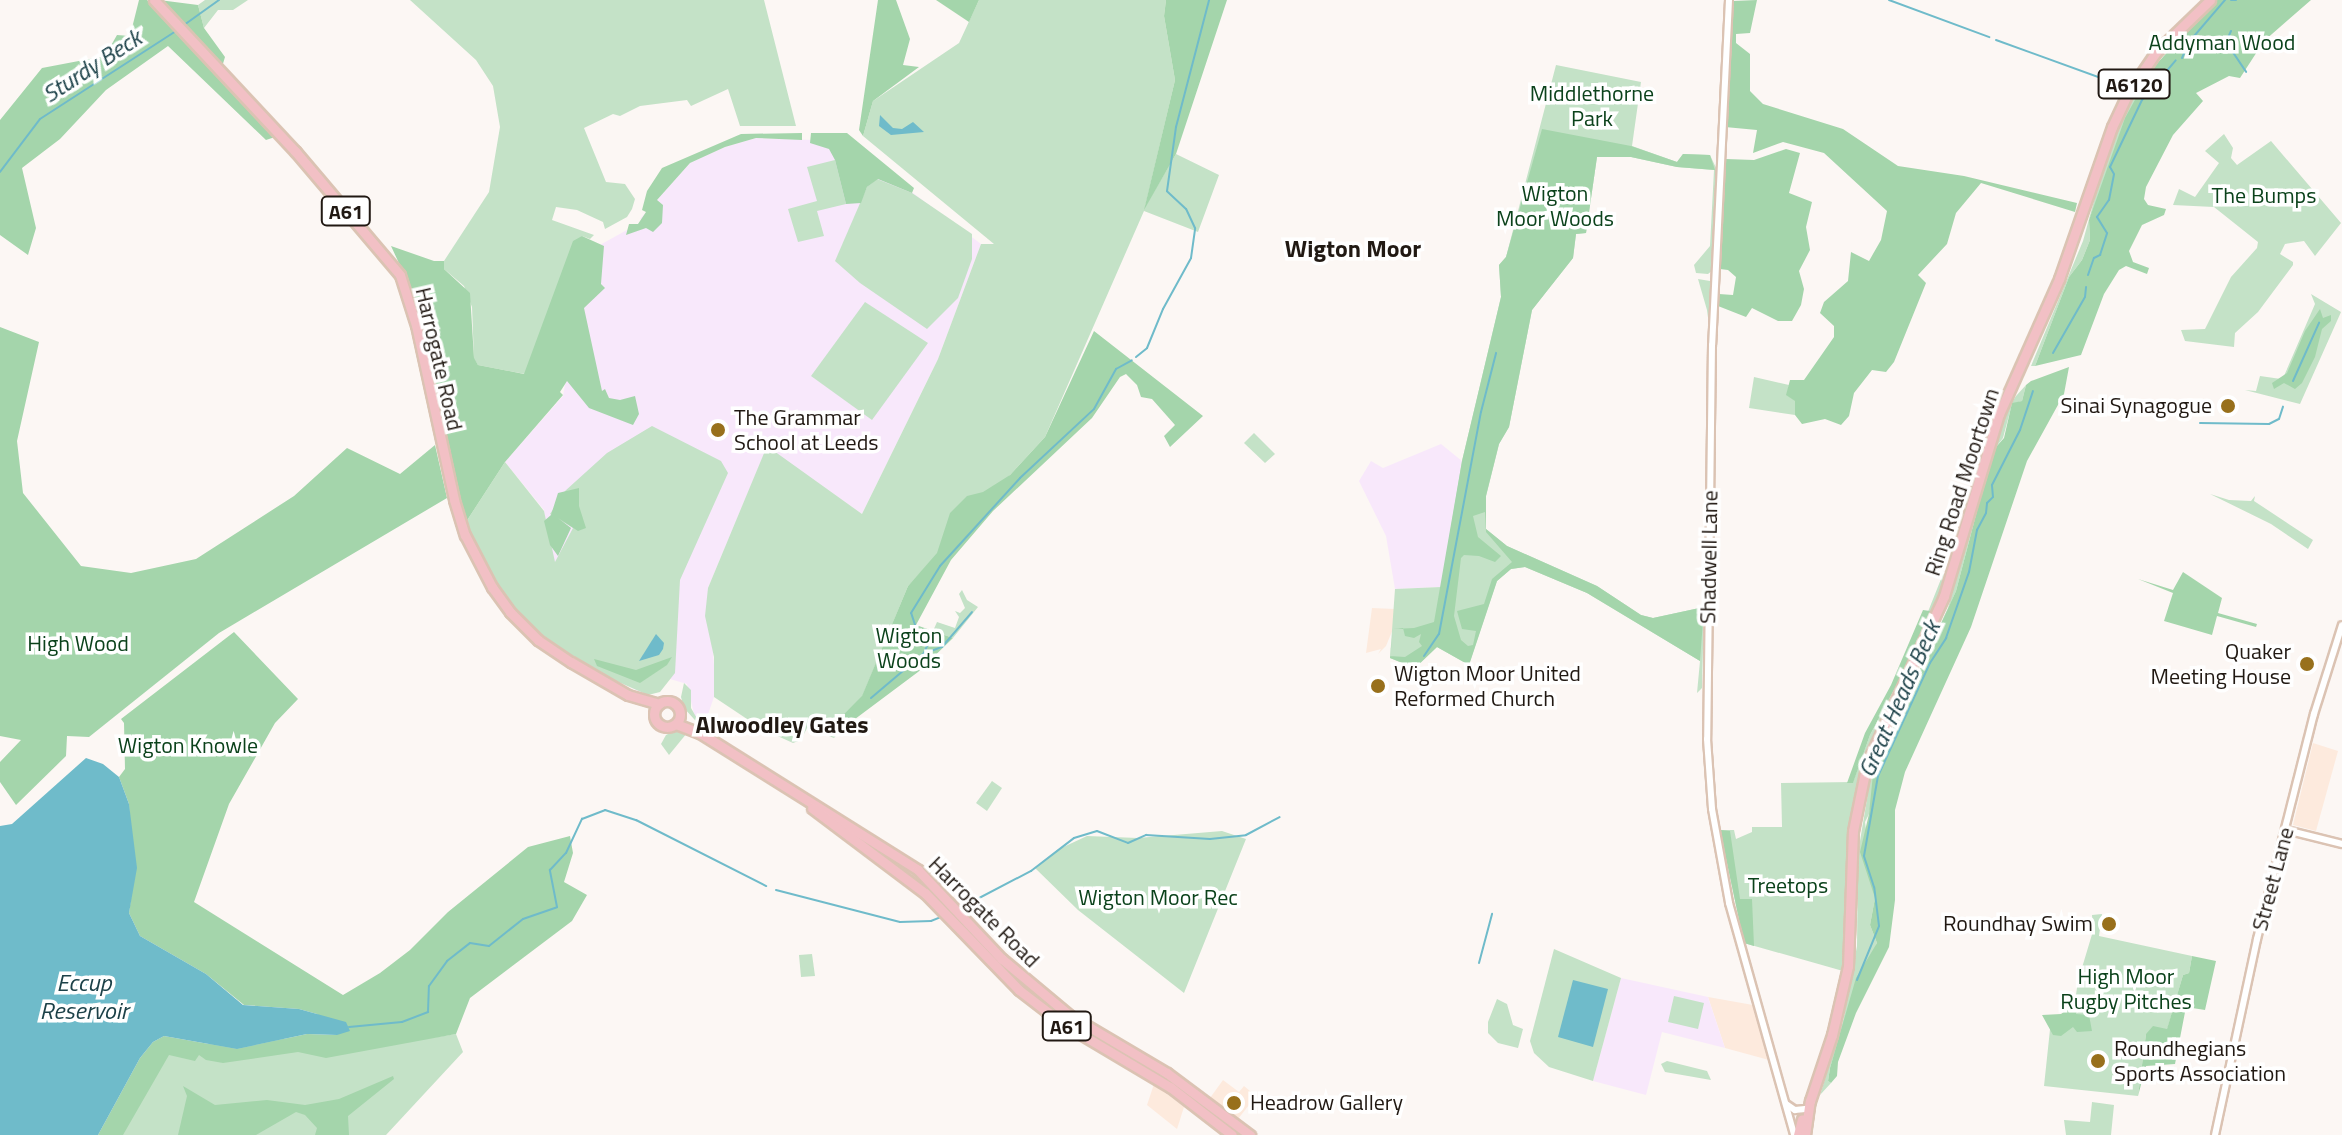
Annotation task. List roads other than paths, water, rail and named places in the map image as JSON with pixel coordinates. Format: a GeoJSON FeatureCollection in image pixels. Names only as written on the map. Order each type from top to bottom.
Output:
{"type":"FeatureCollection","features":[{"type":"Feature","properties":{"kind":"highway","name":"Harrogate Road"},"geometry":{"type":"LineString","coordinates":[[154,0],[295,151],[391,260],[400,275],[416,325],[454,500],[465,535],[492,587],[510,612],[538,640],[628,695],[657,709]]}},
{"type":"Feature","properties":{"kind":"highway","name":"Ring Road Moortown"},"geometry":{"type":"LineString","coordinates":[[1801,1131],[1835,1025],[1848,966],[1853,831],[1867,763],[1944,596],[1984,456],[2059,279],[2112,127],[2128,93],[2156,52],[2210,0]]}},
{"type":"Feature","properties":{"kind":"highway","name":"A61"},"geometry":{"type":"LineString","coordinates":[[676,724],[661,725],[657,709],[671,702],[680,713]]}},
{"type":"Feature","properties":{"kind":"highway","name":"Harrogate Road"},"geometry":{"type":"LineString","coordinates":[[680,713],[700,733],[856,837],[925,893],[1019,990],[1062,1023],[1136,1066],[1233,1135]]}},
{"type":"Feature","properties":{"kind":"highway"},"geometry":{"type":"LineString","coordinates":[[676,724],[680,713]]}},
{"type":"Feature","properties":{"kind":"highway","name":"Harrogate Road"},"geometry":{"type":"LineString","coordinates":[[676,724],[700,733]]}},
{"type":"Feature","properties":{"kind":"highway","name":"Harrogate Road"},"geometry":{"type":"LineString","coordinates":[[856,837],[906,862],[939,889],[1002,959],[1069,1015],[1167,1073],[1250,1135]]}},
{"type":"Feature","properties":{"kind":"highway"},"geometry":{"type":"LineString","coordinates":[[904,877],[911,870],[906,862]]}},
{"type":"Feature","properties":{"kind":"highway"},"geometry":{"type":"LineString","coordinates":[[1167,1073],[1168,1081],[1192,1104]]}},
{"type":"Feature","properties":{"kind":"highway"},"geometry":{"type":"LineString","coordinates":[[1218,1111],[1220,1118],[1234,1129],[1233,1135]]}},
{"type":"Feature","properties":{"kind":"street","name":"Shadwell Lane"},"geometry":{"type":"LineString","coordinates":[[1729,0],[1712,345],[1706,724],[1712,809],[1729,903],[1787,1106],[1801,1131]]}},
{"type":"Feature","properties":{"kind":"street","name":"Street Lane"},"geometry":{"type":"LineString","coordinates":[[2215,1135],[2237,1019],[2314,714],[2342,625]]}},
{"type":"Feature","properties":{"kind":"street"},"geometry":{"type":"LineString","coordinates":[[2286,830],[2342,844]]}},
{"type":"Feature","properties":{"kind":"street"},"geometry":{"type":"LineString","coordinates":[[1787,1106],[1796,1110],[1808,1105]]}},
{"type":"Feature","properties":{"kind":"street"},"geometry":{"type":"LineString","coordinates":[[1787,1106],[1801,1131]]}},
{"type":"Feature","properties":{"kind":"water"},"geometry":{"type":"Polygon","coordinates":[[[880,115],[893,128],[902,129],[913,122],[924,132],[891,135],[879,126],[880,115]]]}},
{"type":"Feature","properties":{"kind":"water"},"geometry":{"type":"Polygon","coordinates":[[[656,634],[664,643],[663,649],[659,655],[639,661],[656,634]]]}},
{"type":"Feature","properties":{"kind":"water","name":"Eccup Reservoir"},"geometry":{"type":"Polygon","coordinates":[[[86,758],[103,764],[119,777],[129,804],[137,868],[129,913],[140,936],[206,974],[243,1005],[299,1009],[346,1022],[350,1031],[337,1035],[307,1034],[237,1049],[164,1036],[153,1042],[140,1058],[98,1135],[0,1135],[0,826],[12,824],[86,758]]]}},
{"type":"Feature","properties":{"kind":"water"},"geometry":{"type":"Polygon","coordinates":[[[1573,980],[1608,989],[1593,1047],[1558,1037],[1573,980]]]}},
{"type":"Feature","properties":{"kind":"waterway","name":"Sturdy Beck"},"geometry":{"type":"LineString","coordinates":[[184,25],[219,0]]}},
{"type":"Feature","properties":{"kind":"waterway"},"geometry":{"type":"LineString","coordinates":[[1136,357],[1147,348],[1163,309],[1191,258],[1195,228],[1186,209],[1167,191],[1176,127],[1209,0]]}},
{"type":"Feature","properties":{"kind":"waterway"},"geometry":{"type":"LineString","coordinates":[[1889,0],[1989,37]]}},
{"type":"Feature","properties":{"kind":"waterway","name":"Great Heads Beck"},"geometry":{"type":"LineString","coordinates":[[2183,49],[2225,0]]}},
{"type":"Feature","properties":{"kind":"waterway","name":"Great Heads Beck"},"geometry":{"type":"LineString","coordinates":[[2231,0],[2236,0]]}},
{"type":"Feature","properties":{"kind":"waterway","name":"Sturdy Beck"},"geometry":{"type":"LineString","coordinates":[[0,172],[40,119],[176,31]]}},
{"type":"Feature","properties":{"kind":"waterway","name":"Great Heads Beck"},"geometry":{"type":"LineString","coordinates":[[2231,31],[2226,42],[2246,72]]}},
{"type":"Feature","properties":{"kind":"waterway"},"geometry":{"type":"LineString","coordinates":[[1996,40],[2123,86]]}},
{"type":"Feature","properties":{"kind":"waterway","name":"Great Heads Beck"},"geometry":{"type":"LineString","coordinates":[[2182,58],[2186,49]]}},
{"type":"Feature","properties":{"kind":"waterway","name":"Great Heads Beck"},"geometry":{"type":"LineString","coordinates":[[2088,275],[2094,258],[2100,255],[2107,233],[2097,217],[2109,200],[2114,174],[2110,167],[2142,100],[2176,60]]}},
{"type":"Feature","properties":{"kind":"waterway","name":"Great Heads Beck"},"geometry":{"type":"LineString","coordinates":[[2053,353],[2085,297],[2086,287]]}},
{"type":"Feature","properties":{"kind":"waterway"},"geometry":{"type":"LineString","coordinates":[[2293,381],[2319,323]]}},
{"type":"Feature","properties":{"kind":"waterway"},"geometry":{"type":"LineString","coordinates":[[1424,656],[1439,634],[1481,412],[1496,353]]}},
{"type":"Feature","properties":{"kind":"waterway"},"geometry":{"type":"LineString","coordinates":[[871,698],[924,653],[929,641],[918,634],[911,613],[940,566],[1020,478],[1094,409],[1116,369],[1132,360]]}},
{"type":"Feature","properties":{"kind":"waterway","name":"Great Heads Beck"},"geometry":{"type":"LineString","coordinates":[[1857,980],[1879,926],[1874,887],[1864,856],[1878,776],[1930,663],[1946,638],[1969,572],[1977,530],[1986,513],[1987,503],[1993,497],[1992,485],[2020,430],[2033,391]]}},
{"type":"Feature","properties":{"kind":"waterway"},"geometry":{"type":"LineString","coordinates":[[2200,423],[2269,424],[2279,419],[2283,407]]}},
{"type":"Feature","properties":{"kind":"waterway"},"geometry":{"type":"LineString","coordinates":[[926,653],[942,647],[972,612]]}},
{"type":"Feature","properties":{"kind":"waterway"},"geometry":{"type":"LineString","coordinates":[[349,1027],[402,1022],[428,1012],[429,986],[447,961],[470,943],[489,946],[523,919],[557,907],[550,870],[566,853],[582,819],[605,810],[636,820],[766,886]]}},
{"type":"Feature","properties":{"kind":"waterway"},"geometry":{"type":"LineString","coordinates":[[962,907],[1031,871],[1074,838],[1097,831],[1128,843],[1146,835],[1210,839],[1246,835],[1280,817]]}},
{"type":"Feature","properties":{"kind":"waterway"},"geometry":{"type":"LineString","coordinates":[[776,890],[900,922],[931,921],[941,917]]}},
{"type":"Feature","properties":{"kind":"waterway"},"geometry":{"type":"LineString","coordinates":[[1479,963],[1492,914]]}},
{"type":"Feature","properties":{"kind":"place","name":"Sinai Synagogue"},"geometry":{"type":"Point","coordinates":[2228,406]}},
{"type":"Feature","properties":{"kind":"place","name":"The Grammar School at Leeds"},"geometry":{"type":"Point","coordinates":[718,430]}},
{"type":"Feature","properties":{"kind":"place","name":"Quaker Meeting House"},"geometry":{"type":"Point","coordinates":[2307,664]}},
{"type":"Feature","properties":{"kind":"place","name":"Wigton Moor United Reformed Church"},"geometry":{"type":"Point","coordinates":[1378,686]}},
{"type":"Feature","properties":{"kind":"place","name":"Roundhay Swim"},"geometry":{"type":"Point","coordinates":[2109,924]}},
{"type":"Feature","properties":{"kind":"place","name":"Roundhegians Sports Association"},"geometry":{"type":"Point","coordinates":[2098,1061]}},
{"type":"Feature","properties":{"kind":"place","name":"Headrow Gallery"},"geometry":{"type":"Point","coordinates":[1234,1103]}},
{"type":"Feature","properties":{"kind":"district","name":"Wigton Moor"},"geometry":{"type":"Point","coordinates":[1353,249]}},
{"type":"Feature","properties":{"kind":"district","name":"Alwoodley Gates"},"geometry":{"type":"Point","coordinates":[782,725]}},
{"type":"Feature","properties":{"kind":"park label","name":"Addyman Wood"},"geometry":{"type":"Point","coordinates":[2222,43]}},
{"type":"Feature","properties":{"kind":"park label","name":"Middlethorne Park"},"geometry":{"type":"Point","coordinates":[1592,106]}},
{"type":"Feature","properties":{"kind":"park label","name":"The Bumps"},"geometry":{"type":"Point","coordinates":[2264,196]}},
{"type":"Feature","properties":{"kind":"park label","name":"Wigton Moor Woods"},"geometry":{"type":"Point","coordinates":[1555,206]}},
{"type":"Feature","properties":{"kind":"park label","name":"High Wood"},"geometry":{"type":"Point","coordinates":[78,644]}},
{"type":"Feature","properties":{"kind":"park label","name":"Wigton Woods"},"geometry":{"type":"Point","coordinates":[909,648]}},
{"type":"Feature","properties":{"kind":"park label","name":"Wigton Knowle"},"geometry":{"type":"Point","coordinates":[188,746]}},
{"type":"Feature","properties":{"kind":"park label","name":"Treetops"},"geometry":{"type":"Point","coordinates":[1788,886]}},
{"type":"Feature","properties":{"kind":"park label","name":"Wigton Moor Rec"},"geometry":{"type":"Point","coordinates":[1158,898]}},
{"type":"Feature","properties":{"kind":"park label","name":"High Moor Rugby Pitches"},"geometry":{"type":"Point","coordinates":[2126,988]}}]}
